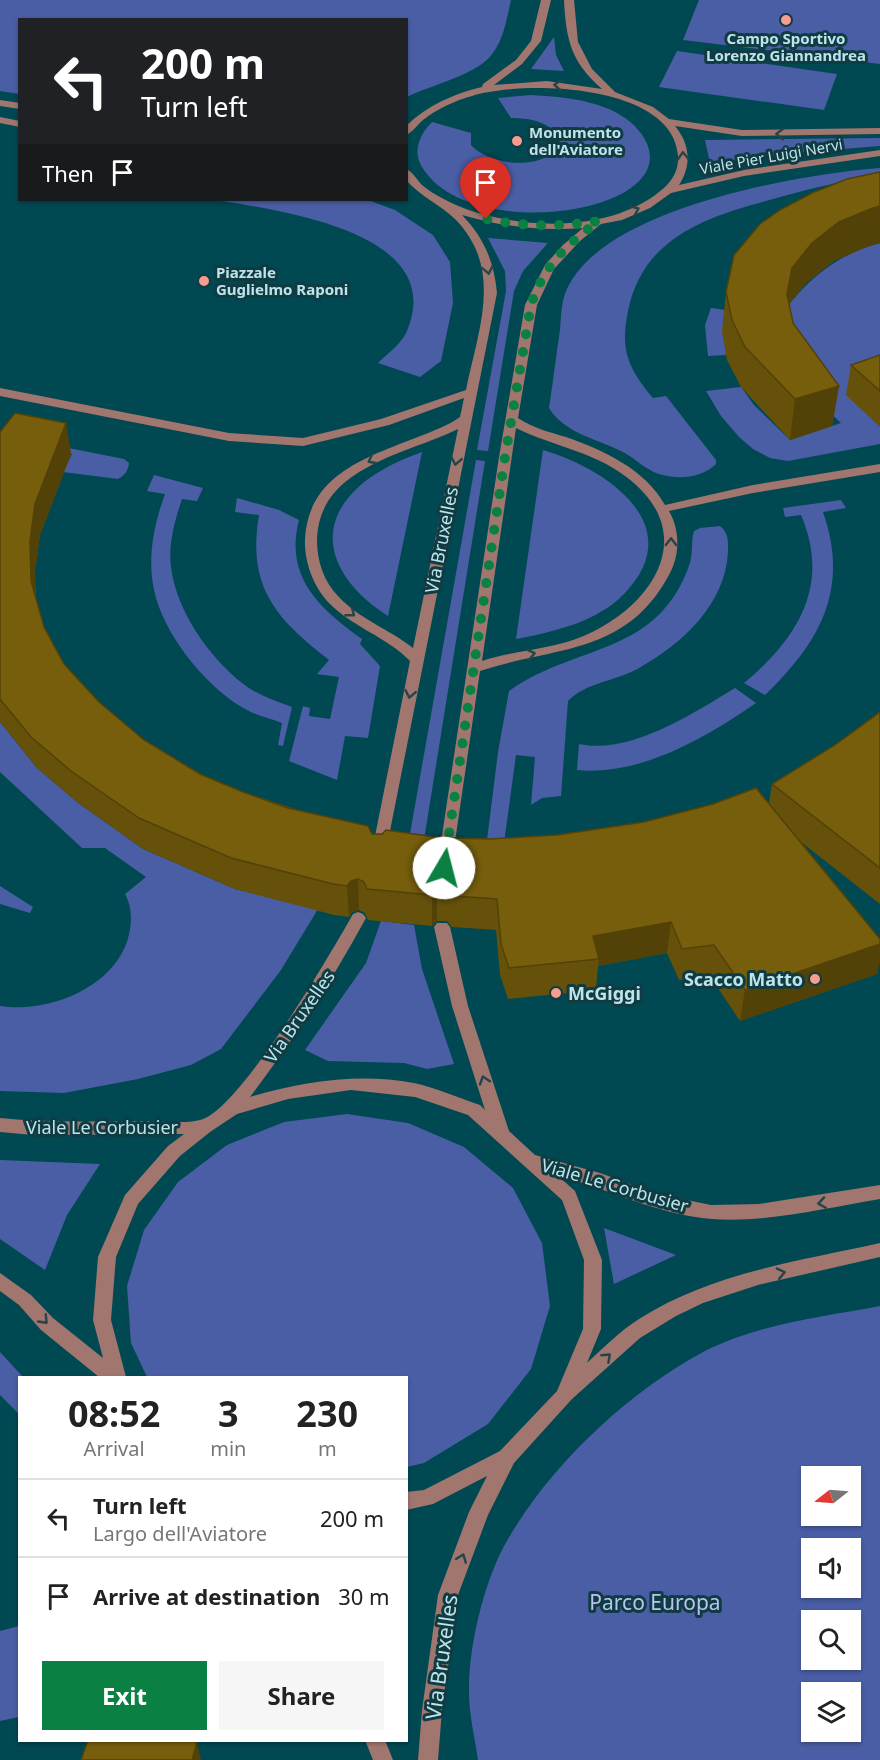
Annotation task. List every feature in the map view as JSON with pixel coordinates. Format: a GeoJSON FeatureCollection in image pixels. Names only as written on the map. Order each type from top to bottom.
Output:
{"type":"FeatureCollection","features":[{"type":"Feature","properties":{"kind":"street"},"geometry":{"type":"LineString","coordinates":[[480,90],[519,62],[536,41],[546,0]]}},
{"type":"Feature","properties":{"kind":"street"},"geometry":{"type":"LineString","coordinates":[[569,0],[570,32],[574,48],[583,66],[615,95]]}},
{"type":"Feature","properties":{"kind":"street"},"geometry":{"type":"LineString","coordinates":[[408,176],[426,194],[470,215],[529,225],[558,226],[599,221],[628,213],[651,203],[667,191],[678,178],[684,165],[683,146],[665,121],[653,111],[615,95],[575,86],[514,85],[480,90],[431,109],[411,123]]}},
{"type":"Feature","properties":{"kind":"street"},"geometry":{"type":"LineString","coordinates":[[0,103],[18,106]]}},
{"type":"Feature","properties":{"kind":"street"},"geometry":{"type":"LineString","coordinates":[[0,120],[18,124]]}},
{"type":"Feature","properties":{"kind":"street","name":"Viale Pier Luigi Nervi"},"geometry":{"type":"LineString","coordinates":[[665,121],[742,133],[880,131]]}},
{"type":"Feature","properties":{"kind":"street","name":"Viale Pier Luigi Nervi"},"geometry":{"type":"LineString","coordinates":[[667,191],[744,173],[880,153]]}},
{"type":"Feature","properties":{"kind":"street"},"geometry":{"type":"LineString","coordinates":[[408,190],[426,194]]}},
{"type":"Feature","properties":{"kind":"street","name":"Via Bruxelles"},"geometry":{"type":"LineString","coordinates":[[378,859],[464,420],[488,311],[490,274],[482,244],[468,225],[447,206]]}},
{"type":"Feature","properties":{"kind":"street"},"geometry":{"type":"LineString","coordinates":[[444,868],[512,420],[536,289],[556,256],[599,221]]}},
{"type":"Feature","properties":{"kind":"street"},"geometry":{"type":"LineString","coordinates":[[0,392],[229,437],[303,442],[385,422],[470,392]]}},
{"type":"Feature","properties":{"kind":"street"},"geometry":{"type":"LineString","coordinates":[[417,660],[408,650],[374,630],[332,597],[319,578],[312,560],[310,537],[313,518],[318,504],[330,488],[344,476],[381,456],[450,429],[464,420]]}},
{"type":"Feature","properties":{"kind":"street"},"geometry":{"type":"LineString","coordinates":[[474,668],[592,638],[627,616],[655,591],[663,579],[673,546],[671,530],[663,509],[651,493],[632,476],[606,459],[568,442],[531,431],[512,420]]}},
{"type":"Feature","properties":{"kind":"street"},"geometry":{"type":"LineString","coordinates":[[663,509],[753,489],[880,468]]}},
{"type":"Feature","properties":{"kind":"street","name":"Via Bruxelles"},"geometry":{"type":"LineString","coordinates":[[232,1108],[310,1004],[335,965],[358,918]]}},
{"type":"Feature","properties":{"kind":"street"},"geometry":{"type":"LineString","coordinates":[[442,927],[449,971],[462,1018],[502,1136]]}},
{"type":"Feature","properties":{"kind":"street"},"geometry":{"type":"LineString","coordinates":[[115,1376],[102,1320],[107,1257],[131,1200],[174,1151],[232,1108],[288,1092],[351,1084],[415,1090],[474,1110],[569,1196],[593,1260],[592,1329],[564,1396]]}},
{"type":"Feature","properties":{"kind":"street","name":"Viale Le Corbusier"},"geometry":{"type":"LineString","coordinates":[[0,1125],[68,1128],[204,1127]]}},
{"type":"Feature","properties":{"kind":"street","name":"Viale Le Corbusier"},"geometry":{"type":"LineString","coordinates":[[528,1160],[600,1180],[657,1201],[711,1212],[759,1211],[880,1192]]}},
{"type":"Feature","properties":{"kind":"street"},"geometry":{"type":"LineString","coordinates":[[408,1501],[426,1498],[507,1457],[564,1396],[645,1324],[692,1300],[755,1279],[880,1250]]}},
{"type":"Feature","properties":{"kind":"street"},"geometry":{"type":"LineString","coordinates":[[0,1281],[25,1300],[47,1324],[114,1376]]}},
{"type":"Feature","properties":{"kind":"street","name":"Via Bruxelles"},"geometry":{"type":"LineString","coordinates":[[428,1760],[432,1710],[448,1595],[479,1512],[507,1457]]}},
{"type":"Feature","properties":{"kind":"street"},"geometry":{"type":"LineString","coordinates":[[376,1742],[382,1760]]}},
{"type":"Feature","properties":{"kind":"green space"},"geometry":{"type":"Polygon","coordinates":[[[0,0],[511,0],[500,41],[486,61],[453,79],[408,97],[408,18],[18,18],[18,94],[0,91],[0,0]]]}},
{"type":"Feature","properties":{"kind":"green space","name":"Campo Sportivo Lorenzo Giannandrea"},"geometry":{"type":"Polygon","coordinates":[[[699,0],[880,0],[880,64],[683,40],[699,0]]]}},
{"type":"Feature","properties":{"kind":"green space"},"geometry":{"type":"Polygon","coordinates":[[[554,37],[556,55],[564,71],[531,69],[554,37]]]}},
{"type":"Feature","properties":{"kind":"green space"},"geometry":{"type":"Polygon","coordinates":[[[677,51],[837,74],[824,110],[659,87],[677,51]]]}},
{"type":"Feature","properties":{"kind":"green space"},"geometry":{"type":"Polygon","coordinates":[[[531,95],[575,99],[590,103],[618,113],[630,122],[640,132],[650,160],[638,182],[610,199],[572,210],[528,212],[485,207],[448,192],[422,167],[418,155],[419,143],[432,122],[471,133],[471,145],[491,158],[519,163],[545,158],[554,151],[560,140],[556,134],[539,122],[511,118],[498,98],[531,95]]]}},
{"type":"Feature","properties":{"kind":"green space"},"geometry":{"type":"Polygon","coordinates":[[[880,138],[880,146],[710,163],[705,140],[880,138]]]}},
{"type":"Feature","properties":{"kind":"green space"},"geometry":{"type":"Polygon","coordinates":[[[880,168],[880,175],[800,192],[725,213],[703,222],[682,233],[664,247],[648,264],[636,285],[628,311],[625,337],[632,368],[653,398],[666,396],[716,460],[716,464],[710,469],[689,476],[674,477],[659,474],[623,452],[573,430],[556,417],[549,408],[565,294],[584,264],[616,239],[657,218],[704,201],[801,178],[880,168]]]}},
{"type":"Feature","properties":{"kind":"green space"},"geometry":{"type":"Polygon","coordinates":[[[223,201],[371,201],[395,210],[433,235],[450,262],[453,303],[441,361],[420,377],[378,363],[406,333],[413,299],[404,271],[382,249],[352,233],[316,220],[223,201]]]}},
{"type":"Feature","properties":{"kind":"green space"},"geometry":{"type":"Polygon","coordinates":[[[488,238],[548,243],[523,271],[514,291],[488,451],[477,450],[506,291],[505,271],[488,238]]]}},
{"type":"Feature","properties":{"kind":"green space"},"geometry":{"type":"Polygon","coordinates":[[[880,243],[880,444],[788,461],[770,458],[753,449],[721,416],[706,391],[741,387],[754,405],[790,440],[841,423],[810,394],[787,307],[806,285],[828,267],[852,253],[880,243]]]}},
{"type":"Feature","properties":{"kind":"green space"},"geometry":{"type":"Polygon","coordinates":[[[711,308],[726,310],[726,355],[708,356],[705,325],[711,308]]]}},
{"type":"Feature","properties":{"kind":"green space"},"geometry":{"type":"Polygon","coordinates":[[[33,441],[124,459],[129,466],[126,473],[118,479],[63,472],[72,454],[20,444],[33,441]]]}},
{"type":"Feature","properties":{"kind":"green space"},"geometry":{"type":"Polygon","coordinates":[[[543,450],[591,470],[614,485],[632,503],[644,523],[648,545],[642,569],[624,594],[613,604],[588,619],[545,633],[516,639],[543,450]]]}},
{"type":"Feature","properties":{"kind":"green space"},"geometry":{"type":"Polygon","coordinates":[[[422,452],[388,616],[360,594],[340,567],[334,552],[333,535],[336,519],[345,502],[361,485],[390,466],[422,452]]]}},
{"type":"Feature","properties":{"kind":"green space"},"geometry":{"type":"Polygon","coordinates":[[[476,460],[485,461],[423,846],[408,845],[476,460]]]}},
{"type":"Feature","properties":{"kind":"green space"},"geometry":{"type":"Polygon","coordinates":[[[154,475],[203,488],[197,501],[182,499],[179,507],[170,550],[174,583],[187,616],[218,660],[248,687],[292,707],[283,746],[278,745],[282,723],[247,710],[218,690],[180,647],[162,614],[153,585],[151,558],[154,532],[165,494],[147,491],[154,475]]]}},
{"type":"Feature","properties":{"kind":"green space"},"geometry":{"type":"Polygon","coordinates":[[[237,498],[279,510],[299,520],[296,540],[297,558],[301,575],[309,590],[332,616],[362,639],[360,644],[380,666],[368,738],[345,736],[337,780],[289,761],[303,706],[310,708],[309,716],[330,719],[339,677],[317,674],[329,660],[294,630],[269,599],[257,562],[256,540],[259,515],[235,512],[237,498]]]}},
{"type":"Feature","properties":{"kind":"green space"},"geometry":{"type":"Polygon","coordinates":[[[841,500],[846,508],[823,512],[831,540],[833,566],[831,590],[825,612],[815,634],[801,655],[765,695],[744,683],[780,648],[794,629],[804,608],[810,587],[812,564],[809,540],[801,515],[785,517],[783,508],[841,500]]]}},
{"type":"Feature","properties":{"kind":"green space"},"geometry":{"type":"Polygon","coordinates":[[[720,526],[728,541],[725,570],[719,588],[699,620],[671,647],[639,668],[584,690],[568,701],[561,796],[542,798],[531,805],[535,757],[516,755],[504,843],[487,840],[498,752],[509,691],[561,664],[613,644],[636,632],[658,616],[676,594],[690,563],[694,531],[700,528],[720,526]]]}},
{"type":"Feature","properties":{"kind":"green space"},"geometry":{"type":"Polygon","coordinates":[[[735,688],[756,703],[694,741],[648,761],[625,767],[577,770],[579,744],[599,746],[619,744],[639,738],[680,720],[735,688]]]}},
{"type":"Feature","properties":{"kind":"green space"},"geometry":{"type":"Polygon","coordinates":[[[0,722],[37,768],[77,802],[143,849],[235,889],[318,909],[281,970],[221,1049],[191,1065],[138,1079],[64,1093],[0,1091],[0,1006],[20,1007],[61,1000],[99,980],[113,966],[124,949],[131,920],[130,907],[125,894],[146,877],[105,848],[82,848],[0,772],[0,722]]]}},
{"type":"Feature","properties":{"kind":"green space"},"geometry":{"type":"Polygon","coordinates":[[[0,886],[33,907],[30,913],[0,904],[0,886]]]}},
{"type":"Feature","properties":{"kind":"green space"},"geometry":{"type":"Polygon","coordinates":[[[381,921],[414,925],[422,969],[454,1064],[427,1069],[404,1063],[328,1061],[305,1050],[366,963],[381,921]]]}},
{"type":"Feature","properties":{"kind":"green space"},"geometry":{"type":"Polygon","coordinates":[[[347,1114],[408,1123],[464,1147],[513,1188],[542,1243],[550,1306],[531,1369],[488,1424],[424,1463],[408,1467],[408,1376],[147,1376],[131,1343],[127,1286],[144,1230],[178,1182],[227,1145],[284,1122],[347,1114]]]}},
{"type":"Feature","properties":{"kind":"green space"},"geometry":{"type":"Polygon","coordinates":[[[0,1160],[100,1164],[67,1215],[45,1270],[0,1239],[0,1160]]]}},
{"type":"Feature","properties":{"kind":"green space"},"geometry":{"type":"Polygon","coordinates":[[[604,1228],[676,1255],[614,1284],[604,1228]]]}},
{"type":"Feature","properties":{"kind":"green space","name":"Parco Europa"},"geometry":{"type":"Polygon","coordinates":[[[880,1306],[880,1760],[478,1760],[470,1710],[469,1676],[478,1619],[489,1581],[503,1548],[541,1490],[590,1436],[617,1411],[675,1368],[705,1351],[747,1334],[813,1318],[880,1306]]]}},
{"type":"Feature","properties":{"kind":"green space"},"geometry":{"type":"Polygon","coordinates":[[[0,1352],[22,1376],[18,1376],[18,1413],[0,1395],[0,1352]]]}},
{"type":"Feature","properties":{"kind":"green space"},"geometry":{"type":"Polygon","coordinates":[[[18,1626],[18,1717],[0,1721],[0,1631],[18,1626]]]}},
{"type":"Feature","properties":{"kind":"building"},"geometry":{"type":"Polygon","coordinates":[[[880,172],[880,206],[839,222],[812,243],[792,268],[787,294],[793,323],[839,386],[795,399],[745,347],[732,320],[726,292],[734,255],[760,224],[780,210],[812,193],[847,179],[880,172]]]}},
{"type":"Feature","properties":{"kind":"building"},"geometry":{"type":"Polygon","coordinates":[[[880,355],[880,391],[851,365],[880,355]]]}},
{"type":"Feature","properties":{"kind":"building"},"geometry":{"type":"Polygon","coordinates":[[[15,413],[66,423],[35,504],[30,541],[31,581],[44,627],[64,664],[99,702],[144,740],[200,774],[288,808],[368,826],[372,834],[382,834],[386,830],[435,837],[439,843],[449,843],[453,838],[490,839],[557,835],[644,822],[713,804],[756,788],[880,939],[880,944],[745,990],[714,945],[682,949],[671,922],[593,936],[599,959],[509,968],[501,944],[497,899],[453,896],[447,890],[437,890],[432,895],[367,889],[364,882],[358,879],[351,881],[347,886],[333,884],[231,858],[139,818],[71,771],[31,737],[0,699],[0,432],[15,413]]]}},
{"type":"Feature","properties":{"kind":"building"},"geometry":{"type":"Polygon","coordinates":[[[880,712],[880,868],[772,784],[835,745],[880,712]]]}},
{"type":"Feature","properties":{"kind":"building"},"geometry":{"type":"Polygon","coordinates":[[[87,1742],[197,1742],[192,1760],[81,1760],[87,1742]]]}},
{"type":"Feature","properties":{"kind":"place","name":"Campo Sportivo Lorenzo Giannandrea"},"geometry":{"type":"Point","coordinates":[786,20]}},
{"type":"Feature","properties":{"kind":"place","name":"Monumento dell'Aviatore"},"geometry":{"type":"Point","coordinates":[517,141]}},
{"type":"Feature","properties":{"kind":"place","name":"Piazzale Guglielmo Raponi"},"geometry":{"type":"Point","coordinates":[204,281]}},
{"type":"Feature","properties":{"kind":"place","name":"Scacco Matto"},"geometry":{"type":"Point","coordinates":[815,979]}},
{"type":"Feature","properties":{"kind":"place","name":"McGiggi"},"geometry":{"type":"Point","coordinates":[556,993]}},
{"type":"Feature","properties":{"kind":"route"},"geometry":{"type":"LineString","coordinates":[[444,868],[505,457],[531,305],[536,289],[556,256],[599,221],[558,226],[529,225],[486,219]]}}]}
